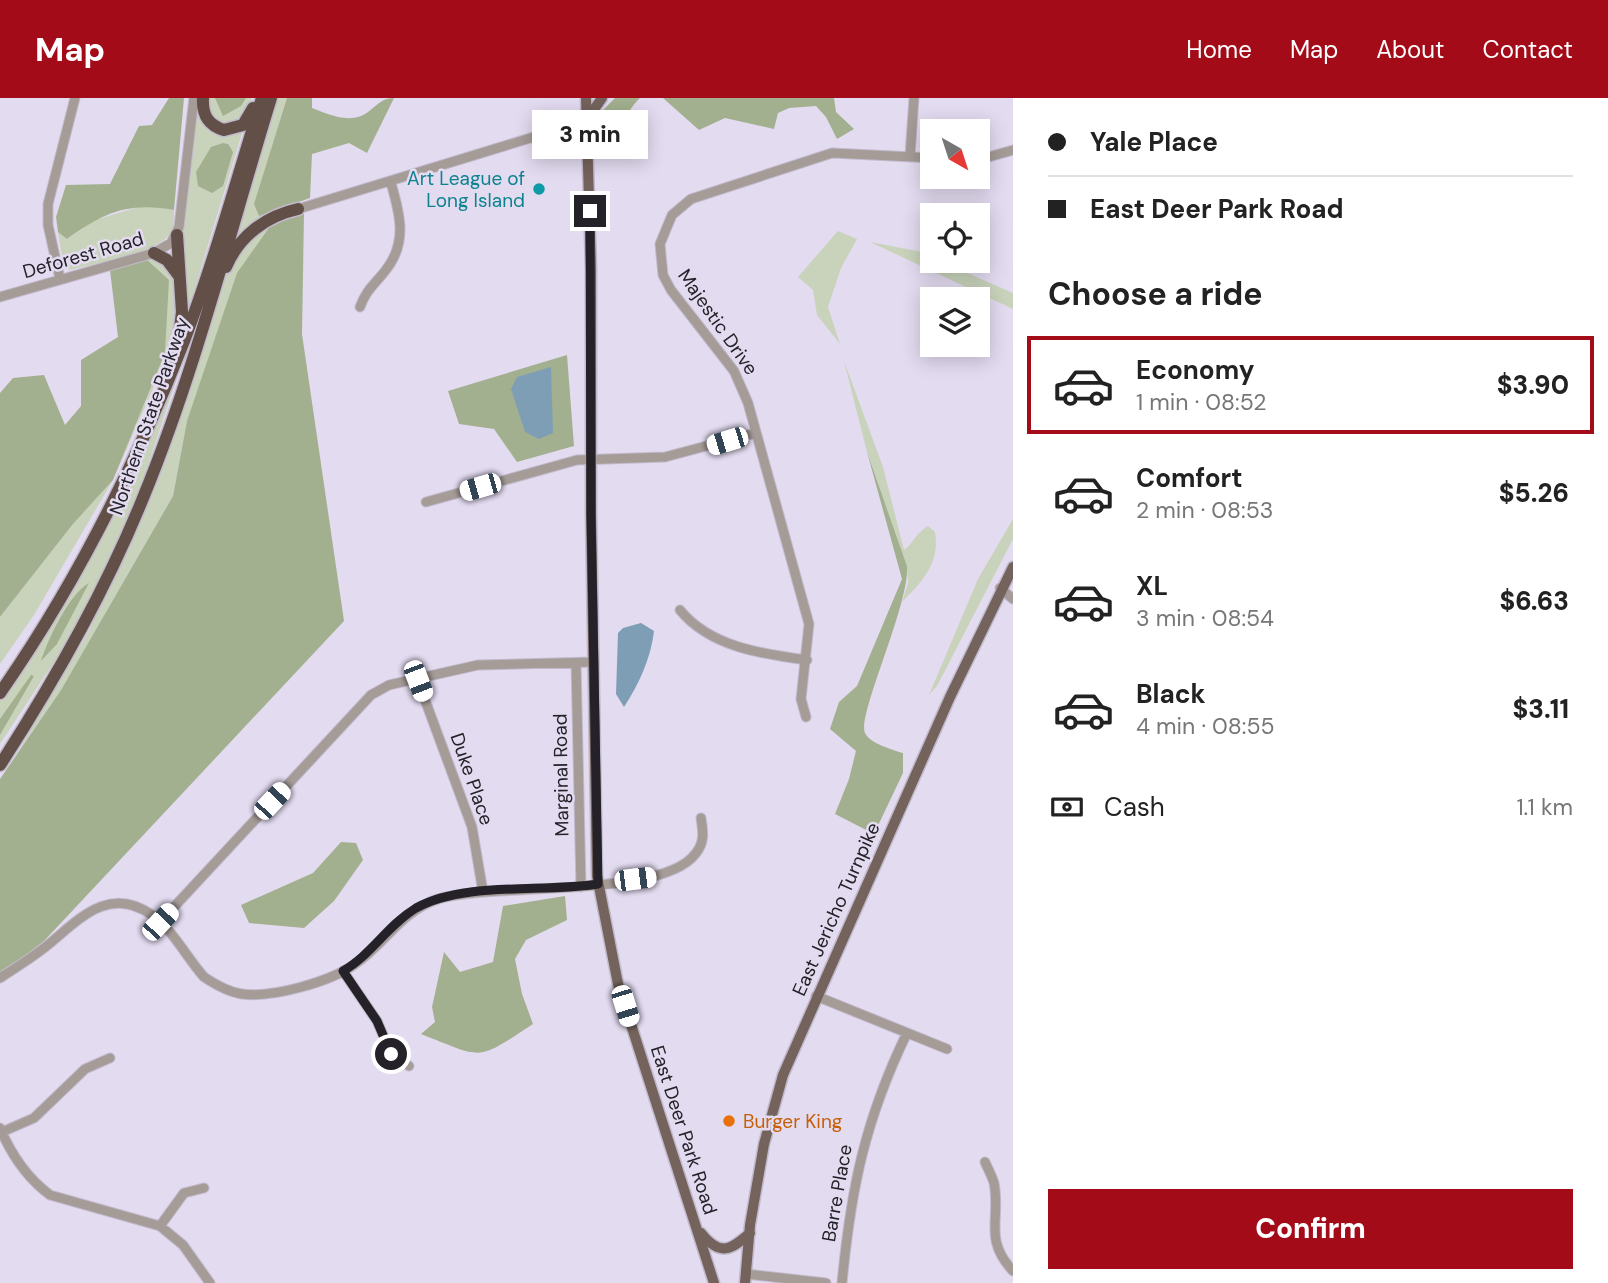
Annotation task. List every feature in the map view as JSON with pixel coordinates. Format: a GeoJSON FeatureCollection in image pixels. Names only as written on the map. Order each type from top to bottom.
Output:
{"type":"FeatureCollection","features":[{"type":"Feature","properties":{"kind":"highway"},"geometry":{"type":"LineString","coordinates":[[199,98],[208,120],[216,127],[228,130],[246,122],[257,98]]}},
{"type":"Feature","properties":{"kind":"highway","name":"Northern State Parkway"},"geometry":{"type":"LineString","coordinates":[[0,693],[82,560],[157,408],[200,297],[262,98]]}},
{"type":"Feature","properties":{"kind":"highway","name":"Northern State Parkway"},"geometry":{"type":"LineString","coordinates":[[0,765],[57,673],[114,565],[168,432],[271,98]]}},
{"type":"Feature","properties":{"kind":"highway"},"geometry":{"type":"LineString","coordinates":[[206,312],[240,243],[265,222],[298,209]]}},
{"type":"Feature","properties":{"kind":"highway"},"geometry":{"type":"LineString","coordinates":[[157,408],[180,333],[177,235]]}},
{"type":"Feature","properties":{"kind":"highway"},"geometry":{"type":"LineString","coordinates":[[154,253],[167,260],[180,278]]}},
{"type":"Feature","properties":{"kind":"main road","name":"East Deer Park Road"},"geometry":{"type":"LineString","coordinates":[[579,98],[586,109],[591,268],[590,459],[598,884],[618,984],[714,1283]]}},
{"type":"Feature","properties":{"kind":"main road"},"geometry":{"type":"LineString","coordinates":[[586,109],[601,98]]}},
{"type":"Feature","properties":{"kind":"main road","name":"East Jericho Turnpike"},"geometry":{"type":"LineString","coordinates":[[746,1279],[750,1233],[774,1105],[783,1075],[1000,588],[1013,567]]}},
{"type":"Feature","properties":{"kind":"main road"},"geometry":{"type":"LineString","coordinates":[[698,1229],[706,1239],[725,1249],[732,1248],[750,1233]]}},
{"type":"Feature","properties":{"kind":"street"},"geometry":{"type":"LineString","coordinates":[[61,279],[48,225],[48,204],[75,98]]}},
{"type":"Feature","properties":{"kind":"street"},"geometry":{"type":"LineString","coordinates":[[177,235],[192,117],[199,98]]}},
{"type":"Feature","properties":{"kind":"street"},"geometry":{"type":"LineString","coordinates":[[910,156],[914,98]]}},
{"type":"Feature","properties":{"kind":"street"},"geometry":{"type":"LineString","coordinates":[[298,209],[391,183],[586,109]]}},
{"type":"Feature","properties":{"kind":"street"},"geometry":{"type":"LineString","coordinates":[[990,157],[1013,150]]}},
{"type":"Feature","properties":{"kind":"street","name":"Majestic Drive"},"geometry":{"type":"LineString","coordinates":[[806,717],[801,699],[809,637],[806,610],[748,403],[734,371],[671,290],[663,275],[659,260],[664,228],[672,215],[691,199],[810,158],[849,151],[920,157]]}},
{"type":"Feature","properties":{"kind":"street"},"geometry":{"type":"LineString","coordinates":[[360,307],[367,289],[387,269],[400,242],[399,212],[391,183]]}},
{"type":"Feature","properties":{"kind":"street","name":"Deforest Road"},"geometry":{"type":"LineString","coordinates":[[0,297],[154,253],[168,246],[177,235]]}},
{"type":"Feature","properties":{"kind":"street"},"geometry":{"type":"LineString","coordinates":[[426,502],[535,471],[590,459],[665,457],[755,433]]}},
{"type":"Feature","properties":{"kind":"street"},"geometry":{"type":"LineString","coordinates":[[1000,588],[1013,599]]}},
{"type":"Feature","properties":{"kind":"street"},"geometry":{"type":"LineString","coordinates":[[680,610],[694,627],[738,647],[807,660]]}},
{"type":"Feature","properties":{"kind":"street"},"geometry":{"type":"LineString","coordinates":[[160,922],[370,695],[389,685],[495,663],[594,662]]}},
{"type":"Feature","properties":{"kind":"street","name":"Marginal Road"},"geometry":{"type":"LineString","coordinates":[[576,663],[581,887]]}},
{"type":"Feature","properties":{"kind":"street","name":"Duke Place"},"geometry":{"type":"LineString","coordinates":[[418,681],[472,827],[483,892]]}},
{"type":"Feature","properties":{"kind":"street"},"geometry":{"type":"LineString","coordinates":[[0,978],[46,947],[76,918],[101,906],[128,905],[151,914],[160,922],[204,977],[227,990],[241,994],[273,993],[343,971],[365,957],[392,927],[417,908],[437,900],[483,892],[581,887],[661,876],[691,860],[702,843],[701,818]]}},
{"type":"Feature","properties":{"kind":"street"},"geometry":{"type":"LineString","coordinates":[[343,971],[377,1021],[391,1054],[409,1066]]}},
{"type":"Feature","properties":{"kind":"street"},"geometry":{"type":"LineString","coordinates":[[816,996],[947,1049]]}},
{"type":"Feature","properties":{"kind":"street","name":"Barre Place"},"geometry":{"type":"LineString","coordinates":[[842,1283],[853,1187],[865,1135],[881,1089],[907,1033]]}},
{"type":"Feature","properties":{"kind":"street"},"geometry":{"type":"LineString","coordinates":[[110,1058],[85,1069],[34,1118],[1,1130],[9,1148],[36,1184],[50,1195],[160,1226],[183,1245],[210,1283]]}},
{"type":"Feature","properties":{"kind":"street"},"geometry":{"type":"LineString","coordinates":[[985,1162],[994,1183],[994,1236],[1003,1259],[1013,1271]]}},
{"type":"Feature","properties":{"kind":"street"},"geometry":{"type":"LineString","coordinates":[[160,1226],[184,1193],[204,1188]]}},
{"type":"Feature","properties":{"kind":"street"},"geometry":{"type":"LineString","coordinates":[[746,1279],[826,1283]]}},
{"type":"Feature","properties":{"kind":"green space"},"geometry":{"type":"Polygon","coordinates":[[[169,98],[184,98],[174,210],[143,207],[118,211],[93,222],[67,239],[58,232],[56,217],[66,185],[110,184],[139,126],[152,125],[169,98]]]}},
{"type":"Feature","properties":{"kind":"green space"},"geometry":{"type":"Polygon","coordinates":[[[205,98],[252,98],[242,120],[229,126],[215,123],[205,98]]]}},
{"type":"Feature","properties":{"kind":"green space"},"geometry":{"type":"Polygon","coordinates":[[[215,98],[246,98],[241,106],[223,116],[215,98]]]}},
{"type":"Feature","properties":{"kind":"green space"},"geometry":{"type":"Polygon","coordinates":[[[274,98],[287,98],[274,144],[283,207],[259,220],[232,243],[274,98]]]}},
{"type":"Feature","properties":{"kind":"green space"},"geometry":{"type":"Polygon","coordinates":[[[287,98],[312,98],[312,108],[336,116],[355,118],[380,102],[394,98],[367,153],[349,143],[312,154],[310,198],[259,216],[254,204],[287,98]]]}},
{"type":"Feature","properties":{"kind":"green space"},"geometry":{"type":"Polygon","coordinates":[[[615,98],[640,98],[619,125],[603,137],[595,132],[600,113],[615,98]]]}},
{"type":"Feature","properties":{"kind":"green space"},"geometry":{"type":"Polygon","coordinates":[[[663,98],[834,98],[836,112],[854,129],[837,139],[826,117],[816,106],[789,108],[778,113],[774,129],[725,118],[699,130],[663,98]]]}},
{"type":"Feature","properties":{"kind":"green space"},"geometry":{"type":"Polygon","coordinates":[[[198,111],[205,123],[243,130],[187,314],[184,313],[182,222],[198,111]]]}},
{"type":"Feature","properties":{"kind":"green space"},"geometry":{"type":"Polygon","coordinates":[[[228,144],[233,152],[223,186],[212,193],[198,186],[196,172],[211,147],[228,144]]]}},
{"type":"Feature","properties":{"kind":"green space"},"geometry":{"type":"Polygon","coordinates":[[[145,205],[174,210],[172,230],[161,242],[137,253],[70,270],[63,263],[58,232],[67,239],[95,220],[145,205]]]}},
{"type":"Feature","properties":{"kind":"green space"},"geometry":{"type":"Polygon","coordinates":[[[304,213],[302,334],[344,621],[44,941],[0,976],[0,779],[61,690],[173,496],[187,421],[237,273],[273,222],[304,213]]]}},
{"type":"Feature","properties":{"kind":"green space"},"geometry":{"type":"Polygon","coordinates":[[[273,222],[187,421],[173,496],[61,690],[17,754],[89,631],[166,454],[231,258],[251,234],[273,222]]]}},
{"type":"Feature","properties":{"kind":"green space"},"geometry":{"type":"Polygon","coordinates":[[[838,231],[857,239],[841,268],[828,307],[840,344],[817,315],[813,290],[798,277],[838,231]]]}},
{"type":"Feature","properties":{"kind":"green space"},"geometry":{"type":"Polygon","coordinates":[[[870,242],[920,252],[920,265],[870,242]]]}},
{"type":"Feature","properties":{"kind":"green space"},"geometry":{"type":"Polygon","coordinates":[[[153,257],[171,270],[177,289],[175,339],[113,480],[165,353],[166,320],[145,258],[153,257]]]}},
{"type":"Feature","properties":{"kind":"green space"},"geometry":{"type":"Polygon","coordinates":[[[145,258],[169,280],[165,353],[113,480],[73,524],[0,617],[0,393],[13,378],[44,375],[65,425],[81,406],[81,360],[118,337],[110,270],[145,258]]]}},
{"type":"Feature","properties":{"kind":"green space"},"geometry":{"type":"Polygon","coordinates":[[[936,273],[967,273],[1013,293],[1013,309],[990,298],[990,287],[966,287],[936,273]]]}},
{"type":"Feature","properties":{"kind":"green space"},"geometry":{"type":"Polygon","coordinates":[[[188,345],[134,507],[73,633],[0,744],[0,699],[72,584],[188,345]]]}},
{"type":"Feature","properties":{"kind":"green space"},"geometry":{"type":"Polygon","coordinates":[[[567,355],[574,446],[517,462],[494,429],[459,424],[448,391],[567,355]]]}},
{"type":"Feature","properties":{"kind":"green space"},"geometry":{"type":"Polygon","coordinates":[[[844,361],[883,467],[904,550],[928,526],[935,532],[935,553],[928,571],[902,602],[908,583],[907,566],[867,452],[844,361]]]}},
{"type":"Feature","properties":{"kind":"green space"},"geometry":{"type":"Polygon","coordinates":[[[867,452],[907,566],[901,606],[865,722],[867,737],[882,746],[903,753],[903,773],[874,834],[835,814],[849,779],[856,751],[830,729],[839,702],[857,686],[902,579],[867,452]]]}},
{"type":"Feature","properties":{"kind":"green space"},"geometry":{"type":"Polygon","coordinates":[[[113,480],[34,615],[0,664],[0,617],[73,524],[113,480]]]}},
{"type":"Feature","properties":{"kind":"green space"},"geometry":{"type":"Polygon","coordinates":[[[1013,519],[1013,539],[937,686],[929,695],[978,579],[1013,519]]]}},
{"type":"Feature","properties":{"kind":"green space"},"geometry":{"type":"Polygon","coordinates":[[[89,583],[57,644],[41,661],[67,607],[89,583]]]}},
{"type":"Feature","properties":{"kind":"green space"},"geometry":{"type":"Polygon","coordinates":[[[31,675],[34,676],[0,735],[0,719],[31,675]]]}},
{"type":"Feature","properties":{"kind":"green space"},"geometry":{"type":"Polygon","coordinates":[[[341,842],[356,843],[363,860],[334,901],[304,928],[249,923],[241,905],[313,873],[341,842]]]}},
{"type":"Feature","properties":{"kind":"green space"},"geometry":{"type":"Polygon","coordinates":[[[565,896],[567,920],[526,940],[515,959],[522,994],[533,1024],[500,1045],[479,1053],[469,1052],[421,1034],[435,1022],[432,1007],[444,952],[460,972],[493,962],[503,906],[565,896]]]}},
{"type":"Feature","properties":{"kind":"water"},"geometry":{"type":"Polygon","coordinates":[[[551,367],[553,433],[539,439],[525,432],[511,389],[517,377],[551,367]]]}},
{"type":"Feature","properties":{"kind":"water"},"geometry":{"type":"Polygon","coordinates":[[[641,623],[654,631],[650,651],[644,670],[624,707],[616,694],[618,633],[623,628],[641,623]]]}},
{"type":"Feature","properties":{"kind":"place","name":"Art League of Long Island"},"geometry":{"type":"Point","coordinates":[539,189]}},
{"type":"Feature","properties":{"kind":"place","name":"Burger King"},"geometry":{"type":"Point","coordinates":[729,1121]}},
{"type":"Feature","properties":{"kind":"route"},"geometry":{"type":"LineString","coordinates":[[391,1054],[377,1021],[343,971],[365,957],[399,921],[417,908],[458,895],[598,884],[591,514],[590,211]]}}]}
